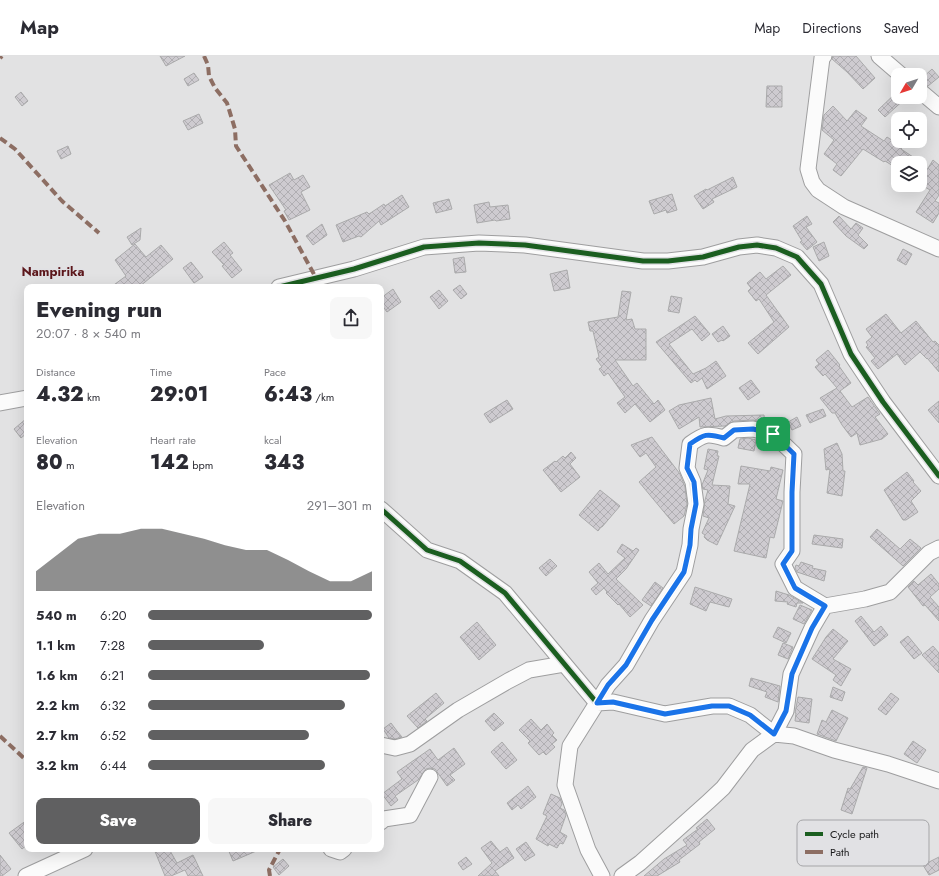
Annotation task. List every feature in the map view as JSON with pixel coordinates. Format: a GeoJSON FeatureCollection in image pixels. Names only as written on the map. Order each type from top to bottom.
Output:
{"type":"FeatureCollection","features":[{"type":"Feature","properties":{"kind":"street"},"geometry":{"type":"LineString","coordinates":[[824,56],[822,58],[808,169],[812,182],[818,190],[844,207],[939,249]]}},
{"type":"Feature","properties":{"kind":"street"},"geometry":{"type":"LineString","coordinates":[[879,56],[893,68]]}},
{"type":"Feature","properties":{"kind":"street"},"geometry":{"type":"LineString","coordinates":[[927,97],[939,107]]}},
{"type":"Feature","properties":{"kind":"street"},"geometry":{"type":"LineString","coordinates":[[292,284],[354,269],[424,247],[479,243],[525,245],[644,262],[668,261],[703,256],[739,247],[757,245],[776,248],[796,257],[821,284],[851,354],[883,402],[939,476]]}},
{"type":"Feature","properties":{"kind":"street"},"geometry":{"type":"LineString","coordinates":[[0,403],[24,399]]}},
{"type":"Feature","properties":{"kind":"street"},"geometry":{"type":"LineString","coordinates":[[602,876],[588,850],[565,785],[570,746],[608,685],[626,665],[652,620],[684,572],[690,545],[691,529],[696,504],[694,482],[687,468],[690,444],[701,436],[713,435],[724,438],[734,430],[753,429],[773,434],[794,454],[792,551],[783,564],[795,588],[825,606],[865,599],[890,592],[929,553],[939,548]]}},
{"type":"Feature","properties":{"kind":"street"},"geometry":{"type":"LineString","coordinates":[[384,512],[427,550],[460,562],[505,593],[597,703]]}},
{"type":"Feature","properties":{"kind":"street"},"geometry":{"type":"LineString","coordinates":[[622,876],[640,863],[723,788],[752,750],[774,734],[786,711],[792,674],[812,628],[825,606]]}},
{"type":"Feature","properties":{"kind":"street"},"geometry":{"type":"LineString","coordinates":[[384,746],[395,748],[410,744],[458,710],[529,670],[564,664]]}},
{"type":"Feature","properties":{"kind":"street"},"geometry":{"type":"LineString","coordinates":[[597,703],[613,702],[665,714],[712,706],[729,706],[750,715],[774,734],[794,736],[834,750],[888,764],[939,781]]}},
{"type":"Feature","properties":{"kind":"street"},"geometry":{"type":"LineString","coordinates":[[384,819],[410,815],[430,777]]}},
{"type":"Feature","properties":{"kind":"street"},"geometry":{"type":"LineString","coordinates":[[26,876],[78,852]]}},
{"type":"Feature","properties":{"kind":"building"},"geometry":{"type":"Polygon","coordinates":[[[160,56],[185,56],[166,66],[160,56]]]}},
{"type":"Feature","properties":{"kind":"building"},"geometry":{"type":"Polygon","coordinates":[[[833,56],[856,56],[875,78],[863,89],[832,59],[833,56]]]}},
{"type":"Feature","properties":{"kind":"building"},"geometry":{"type":"Polygon","coordinates":[[[932,69],[939,77],[928,86],[927,74],[932,69]]]}},
{"type":"Feature","properties":{"kind":"building"},"geometry":{"type":"Polygon","coordinates":[[[194,73],[199,80],[188,86],[184,79],[194,73]]]}},
{"type":"Feature","properties":{"kind":"building"},"geometry":{"type":"Polygon","coordinates":[[[767,86],[782,86],[782,107],[766,107],[767,86]]]}},
{"type":"Feature","properties":{"kind":"building"},"geometry":{"type":"Polygon","coordinates":[[[21,92],[28,101],[22,106],[15,97],[21,92]]]}},
{"type":"Feature","properties":{"kind":"building"},"geometry":{"type":"Polygon","coordinates":[[[891,98],[891,104],[899,104],[885,117],[878,110],[891,98]]]}},
{"type":"Feature","properties":{"kind":"building"},"geometry":{"type":"Polygon","coordinates":[[[833,106],[847,121],[856,110],[867,118],[861,126],[884,141],[887,137],[891,140],[891,148],[902,148],[901,149],[912,156],[891,156],[891,165],[863,149],[841,176],[833,170],[837,164],[824,154],[834,140],[822,130],[824,115],[833,106]]]}},
{"type":"Feature","properties":{"kind":"building"},"geometry":{"type":"Polygon","coordinates":[[[199,114],[203,123],[188,130],[183,121],[199,114]]]}},
{"type":"Feature","properties":{"kind":"building"},"geometry":{"type":"Polygon","coordinates":[[[68,146],[71,154],[61,159],[57,151],[68,146]]]}},
{"type":"Feature","properties":{"kind":"building"},"geometry":{"type":"Polygon","coordinates":[[[933,160],[939,165],[939,195],[935,201],[939,203],[939,213],[933,223],[916,212],[930,190],[927,188],[927,170],[933,160]]]}},
{"type":"Feature","properties":{"kind":"building"},"geometry":{"type":"Polygon","coordinates":[[[290,173],[294,180],[303,175],[310,187],[301,192],[310,210],[289,220],[284,211],[286,210],[269,185],[290,173]]]}},
{"type":"Feature","properties":{"kind":"building"},"geometry":{"type":"Polygon","coordinates":[[[733,177],[737,187],[712,199],[714,202],[703,209],[694,196],[733,177]]]}},
{"type":"Feature","properties":{"kind":"building"},"geometry":{"type":"Polygon","coordinates":[[[672,194],[677,210],[667,213],[666,210],[654,214],[649,201],[672,194]]]}},
{"type":"Feature","properties":{"kind":"building"},"geometry":{"type":"Polygon","coordinates":[[[402,195],[409,207],[381,225],[379,221],[361,237],[359,236],[343,242],[336,225],[367,212],[369,214],[402,195]]]}},
{"type":"Feature","properties":{"kind":"building"},"geometry":{"type":"Polygon","coordinates":[[[449,199],[452,209],[436,213],[433,203],[449,199]]]}},
{"type":"Feature","properties":{"kind":"building"},"geometry":{"type":"Polygon","coordinates":[[[489,202],[490,207],[508,205],[510,219],[477,223],[474,205],[489,202]]]}},
{"type":"Feature","properties":{"kind":"building"},"geometry":{"type":"Polygon","coordinates":[[[807,216],[812,224],[806,227],[817,242],[807,250],[800,242],[802,241],[793,226],[807,216]]]}},
{"type":"Feature","properties":{"kind":"building"},"geometry":{"type":"Polygon","coordinates":[[[839,216],[851,229],[856,223],[863,228],[858,235],[868,245],[864,249],[846,236],[833,222],[839,216]]]}},
{"type":"Feature","properties":{"kind":"building"},"geometry":{"type":"Polygon","coordinates":[[[322,224],[327,235],[313,245],[306,236],[322,224]]]}},
{"type":"Feature","properties":{"kind":"building"},"geometry":{"type":"Polygon","coordinates":[[[141,228],[140,240],[132,245],[127,237],[141,228]]]}},
{"type":"Feature","properties":{"kind":"building"},"geometry":{"type":"Polygon","coordinates":[[[224,242],[233,253],[230,255],[242,270],[232,278],[222,266],[224,265],[212,252],[224,242]]]}},
{"type":"Feature","properties":{"kind":"building"},"geometry":{"type":"Polygon","coordinates":[[[824,242],[829,256],[819,261],[813,247],[824,242]]]}},
{"type":"Feature","properties":{"kind":"building"},"geometry":{"type":"Polygon","coordinates":[[[135,244],[146,257],[161,245],[173,259],[143,284],[115,284],[126,276],[115,260],[135,244]]]}},
{"type":"Feature","properties":{"kind":"building"},"geometry":{"type":"Polygon","coordinates":[[[903,249],[912,254],[906,265],[897,260],[903,249]]]}},
{"type":"Feature","properties":{"kind":"building"},"geometry":{"type":"Polygon","coordinates":[[[464,257],[466,272],[455,273],[453,259],[464,257]]]}},
{"type":"Feature","properties":{"kind":"building"},"geometry":{"type":"Polygon","coordinates":[[[191,262],[203,277],[194,283],[183,268],[191,262]]]}},
{"type":"Feature","properties":{"kind":"building"},"geometry":{"type":"Polygon","coordinates":[[[783,266],[791,275],[766,295],[789,327],[758,354],[748,343],[774,322],[759,299],[756,301],[748,291],[751,288],[747,283],[760,272],[766,279],[783,266]]]}},
{"type":"Feature","properties":{"kind":"building"},"geometry":{"type":"Polygon","coordinates":[[[567,270],[570,288],[554,291],[550,274],[567,270]]]}},
{"type":"Feature","properties":{"kind":"building"},"geometry":{"type":"Polygon","coordinates":[[[460,285],[467,294],[461,299],[453,290],[460,285]]]}},
{"type":"Feature","properties":{"kind":"building"},"geometry":{"type":"Polygon","coordinates":[[[393,289],[401,302],[387,312],[384,308],[384,296],[393,289]]]}},
{"type":"Feature","properties":{"kind":"building"},"geometry":{"type":"Polygon","coordinates":[[[439,290],[448,301],[439,309],[430,297],[439,290]]]}},
{"type":"Feature","properties":{"kind":"building"},"geometry":{"type":"Polygon","coordinates":[[[622,291],[631,292],[626,320],[632,319],[635,329],[646,329],[646,360],[615,360],[633,386],[637,383],[654,404],[658,400],[665,410],[650,422],[635,404],[625,413],[617,403],[625,397],[608,373],[604,376],[599,369],[602,367],[596,359],[599,357],[593,331],[590,331],[588,322],[618,317],[622,291]]]}},
{"type":"Feature","properties":{"kind":"building"},"geometry":{"type":"Polygon","coordinates":[[[671,296],[682,298],[679,313],[668,311],[671,296]]]}},
{"type":"Feature","properties":{"kind":"building"},"geometry":{"type":"Polygon","coordinates":[[[886,314],[901,333],[916,321],[933,342],[935,341],[939,345],[939,372],[920,352],[905,365],[897,354],[878,369],[871,361],[875,358],[866,347],[868,345],[866,342],[872,337],[866,329],[886,314]]]}},
{"type":"Feature","properties":{"kind":"building"},"geometry":{"type":"Polygon","coordinates":[[[695,316],[710,334],[702,341],[692,329],[669,344],[693,374],[716,361],[726,376],[707,389],[702,378],[697,382],[695,380],[691,383],[656,342],[695,316]]]}},
{"type":"Feature","properties":{"kind":"building"},"geometry":{"type":"Polygon","coordinates":[[[723,326],[730,336],[723,341],[718,342],[712,334],[723,326]]]}},
{"type":"Feature","properties":{"kind":"building"},"geometry":{"type":"Polygon","coordinates":[[[828,350],[840,365],[839,366],[851,383],[840,391],[852,407],[868,397],[880,414],[875,417],[888,434],[882,439],[860,445],[857,433],[851,437],[835,413],[832,413],[820,398],[837,388],[825,374],[823,376],[815,367],[819,364],[816,360],[828,350]]]}},
{"type":"Feature","properties":{"kind":"building"},"geometry":{"type":"Polygon","coordinates":[[[751,380],[760,392],[748,400],[739,388],[751,380]]]}},
{"type":"Feature","properties":{"kind":"building"},"geometry":{"type":"Polygon","coordinates":[[[711,398],[715,419],[726,416],[764,415],[765,423],[753,420],[734,421],[725,426],[700,427],[699,417],[679,429],[669,411],[679,405],[711,398]]]}},
{"type":"Feature","properties":{"kind":"building"},"geometry":{"type":"Polygon","coordinates":[[[507,400],[513,409],[490,423],[484,414],[507,400]]]}},
{"type":"Feature","properties":{"kind":"building"},"geometry":{"type":"Polygon","coordinates":[[[939,401],[939,423],[928,410],[939,401]]]}},
{"type":"Feature","properties":{"kind":"building"},"geometry":{"type":"Polygon","coordinates":[[[823,409],[826,416],[810,423],[806,415],[823,409]]]}},
{"type":"Feature","properties":{"kind":"building"},"geometry":{"type":"Polygon","coordinates":[[[797,417],[801,426],[792,430],[788,422],[797,417]]]}},
{"type":"Feature","properties":{"kind":"building"},"geometry":{"type":"Polygon","coordinates":[[[24,421],[24,436],[21,438],[14,429],[24,421]]]}},
{"type":"Feature","properties":{"kind":"building"},"geometry":{"type":"Polygon","coordinates":[[[652,437],[680,474],[685,487],[687,504],[684,516],[674,524],[639,482],[656,467],[646,453],[640,457],[631,445],[652,437]]]}},
{"type":"Feature","properties":{"kind":"building"},"geometry":{"type":"Polygon","coordinates":[[[748,438],[756,440],[754,451],[738,448],[740,439],[748,438]]]}},
{"type":"Feature","properties":{"kind":"building"},"geometry":{"type":"Polygon","coordinates":[[[837,443],[842,454],[843,471],[845,471],[842,496],[827,493],[830,469],[826,470],[824,449],[837,443]]]}},
{"type":"Feature","properties":{"kind":"building"},"geometry":{"type":"Polygon","coordinates":[[[708,449],[718,451],[717,456],[719,456],[712,485],[730,486],[728,504],[735,506],[717,545],[707,540],[704,537],[705,535],[702,533],[709,518],[703,516],[708,490],[703,489],[702,485],[708,470],[704,469],[708,449]]]}},
{"type":"Feature","properties":{"kind":"building"},"geometry":{"type":"Polygon","coordinates":[[[571,452],[576,458],[570,464],[580,477],[561,492],[543,470],[563,456],[565,458],[571,452]]]}},
{"type":"Feature","properties":{"kind":"building"},"geometry":{"type":"Polygon","coordinates":[[[741,466],[770,471],[771,467],[783,470],[776,499],[783,501],[774,538],[770,537],[766,558],[734,551],[750,484],[738,484],[741,466]]]}},
{"type":"Feature","properties":{"kind":"building"},"geometry":{"type":"Polygon","coordinates":[[[907,472],[921,491],[911,501],[918,512],[906,520],[903,520],[884,490],[907,472]]]}},
{"type":"Feature","properties":{"kind":"building"},"geometry":{"type":"Polygon","coordinates":[[[600,490],[620,506],[598,531],[579,515],[600,490]]]}},
{"type":"Feature","properties":{"kind":"building"},"geometry":{"type":"Polygon","coordinates":[[[877,529],[900,549],[910,539],[921,548],[903,566],[870,537],[877,529]]]}},
{"type":"Feature","properties":{"kind":"building"},"geometry":{"type":"Polygon","coordinates":[[[814,535],[843,539],[842,548],[812,544],[814,535]]]}},
{"type":"Feature","properties":{"kind":"building"},"geometry":{"type":"Polygon","coordinates":[[[622,544],[633,551],[636,548],[639,550],[626,569],[616,579],[643,605],[630,617],[619,604],[618,605],[606,593],[607,592],[604,588],[596,595],[591,589],[598,583],[589,572],[599,563],[608,574],[625,558],[617,552],[622,544]]]}},
{"type":"Feature","properties":{"kind":"building"},"geometry":{"type":"Polygon","coordinates":[[[550,559],[557,566],[546,576],[539,568],[550,559]]]}},
{"type":"Feature","properties":{"kind":"building"},"geometry":{"type":"Polygon","coordinates":[[[801,562],[813,566],[812,568],[826,571],[824,581],[797,572],[795,568],[796,565],[799,566],[801,562]]]}},
{"type":"Feature","properties":{"kind":"building"},"geometry":{"type":"Polygon","coordinates":[[[931,574],[939,584],[939,589],[930,597],[939,607],[939,621],[925,605],[923,606],[908,587],[914,581],[918,585],[931,574]]]}},
{"type":"Feature","properties":{"kind":"building"},"geometry":{"type":"Polygon","coordinates":[[[655,582],[663,588],[651,606],[642,600],[655,582]]]}},
{"type":"Feature","properties":{"kind":"building"},"geometry":{"type":"Polygon","coordinates":[[[695,587],[732,599],[729,607],[710,602],[706,611],[690,604],[695,587]]]}},
{"type":"Feature","properties":{"kind":"building"},"geometry":{"type":"Polygon","coordinates":[[[776,591],[789,595],[803,603],[797,603],[796,607],[787,604],[788,602],[775,601],[776,591]]]}},
{"type":"Feature","properties":{"kind":"building"},"geometry":{"type":"Polygon","coordinates":[[[800,605],[812,610],[804,624],[793,619],[800,605]]]}},
{"type":"Feature","properties":{"kind":"building"},"geometry":{"type":"Polygon","coordinates":[[[861,616],[874,632],[881,626],[888,635],[874,646],[855,621],[861,616]]]}},
{"type":"Feature","properties":{"kind":"building"},"geometry":{"type":"Polygon","coordinates":[[[477,622],[496,645],[479,660],[460,637],[477,622]]]}},
{"type":"Feature","properties":{"kind":"building"},"geometry":{"type":"Polygon","coordinates":[[[778,627],[791,633],[786,643],[773,637],[778,627]]]}},
{"type":"Feature","properties":{"kind":"building"},"geometry":{"type":"Polygon","coordinates":[[[833,629],[848,641],[833,659],[851,669],[841,686],[833,680],[836,675],[812,659],[833,629]]]}},
{"type":"Feature","properties":{"kind":"building"},"geometry":{"type":"Polygon","coordinates":[[[908,636],[922,653],[914,659],[900,642],[908,636]]]}},
{"type":"Feature","properties":{"kind":"building"},"geometry":{"type":"Polygon","coordinates":[[[783,643],[793,647],[788,659],[778,655],[783,643]]]}},
{"type":"Feature","properties":{"kind":"building"},"geometry":{"type":"Polygon","coordinates":[[[933,646],[939,653],[939,673],[922,655],[933,646]]]}},
{"type":"Feature","properties":{"kind":"building"},"geometry":{"type":"Polygon","coordinates":[[[751,678],[780,686],[778,702],[765,697],[767,692],[749,686],[751,678]]]}},
{"type":"Feature","properties":{"kind":"building"},"geometry":{"type":"Polygon","coordinates":[[[833,687],[845,692],[842,701],[830,697],[833,687]]]}},
{"type":"Feature","properties":{"kind":"building"},"geometry":{"type":"Polygon","coordinates":[[[436,693],[444,703],[425,719],[427,721],[418,728],[407,716],[436,693]]]}},
{"type":"Feature","properties":{"kind":"building"},"geometry":{"type":"Polygon","coordinates":[[[891,693],[899,699],[886,715],[878,709],[891,693]]]}},
{"type":"Feature","properties":{"kind":"building"},"geometry":{"type":"Polygon","coordinates":[[[798,697],[812,699],[809,723],[795,721],[798,697]]]}},
{"type":"Feature","properties":{"kind":"building"},"geometry":{"type":"Polygon","coordinates":[[[832,710],[848,718],[836,741],[817,734],[822,720],[826,722],[832,710]]]}},
{"type":"Feature","properties":{"kind":"building"},"geometry":{"type":"Polygon","coordinates":[[[494,713],[504,723],[494,731],[485,721],[494,713]]]}},
{"type":"Feature","properties":{"kind":"building"},"geometry":{"type":"Polygon","coordinates":[[[531,719],[541,730],[547,724],[554,733],[552,735],[557,740],[552,744],[555,747],[546,755],[543,752],[539,755],[528,743],[530,741],[519,730],[531,719]]]}},
{"type":"Feature","properties":{"kind":"building"},"geometry":{"type":"Polygon","coordinates":[[[391,723],[402,737],[395,739],[389,738],[384,728],[391,723]]]}},
{"type":"Feature","properties":{"kind":"building"},"geometry":{"type":"Polygon","coordinates":[[[913,741],[926,750],[917,763],[904,754],[913,741]]]}},
{"type":"Feature","properties":{"kind":"building"},"geometry":{"type":"Polygon","coordinates":[[[502,742],[517,760],[506,769],[491,752],[502,742]]]}},
{"type":"Feature","properties":{"kind":"building"},"geometry":{"type":"Polygon","coordinates":[[[454,748],[465,764],[450,775],[455,780],[447,786],[435,769],[426,769],[418,780],[395,796],[398,800],[391,806],[384,797],[384,792],[402,779],[397,772],[430,749],[438,760],[454,748]]]}},
{"type":"Feature","properties":{"kind":"building"},"geometry":{"type":"Polygon","coordinates":[[[863,767],[867,768],[852,814],[841,810],[848,788],[850,789],[863,767]]]}},
{"type":"Feature","properties":{"kind":"building"},"geometry":{"type":"Polygon","coordinates":[[[528,786],[536,797],[521,809],[518,805],[512,810],[507,803],[528,786]]]}},
{"type":"Feature","properties":{"kind":"building"},"geometry":{"type":"Polygon","coordinates":[[[551,794],[560,798],[562,804],[560,808],[564,810],[566,815],[560,832],[567,836],[563,844],[560,843],[557,848],[549,844],[548,846],[536,839],[547,816],[543,814],[551,794]]]}},
{"type":"Feature","properties":{"kind":"building"},"geometry":{"type":"Polygon","coordinates":[[[707,819],[715,829],[699,842],[700,844],[679,860],[680,862],[657,876],[644,876],[664,859],[687,845],[683,840],[698,829],[696,828],[707,819]]]}},
{"type":"Feature","properties":{"kind":"building"},"geometry":{"type":"Polygon","coordinates":[[[24,822],[24,847],[22,849],[9,833],[24,822]]]}},
{"type":"Feature","properties":{"kind":"building"},"geometry":{"type":"Polygon","coordinates":[[[491,841],[500,852],[507,847],[514,858],[495,871],[499,876],[478,876],[492,863],[481,848],[491,841]]]}},
{"type":"Feature","properties":{"kind":"building"},"geometry":{"type":"Polygon","coordinates":[[[526,842],[535,855],[525,861],[516,849],[526,842]]]}},
{"type":"Feature","properties":{"kind":"building"},"geometry":{"type":"Polygon","coordinates":[[[155,852],[171,852],[177,863],[193,855],[203,876],[188,876],[185,870],[171,876],[165,876],[155,852]]]}},
{"type":"Feature","properties":{"kind":"building"},"geometry":{"type":"Polygon","coordinates":[[[229,852],[254,852],[233,861],[229,852]]]}},
{"type":"Feature","properties":{"kind":"building"},"geometry":{"type":"Polygon","coordinates":[[[0,855],[11,869],[2,876],[0,876],[0,855]]]}},
{"type":"Feature","properties":{"kind":"building"},"geometry":{"type":"Polygon","coordinates":[[[466,857],[472,864],[463,870],[458,863],[466,857]]]}},
{"type":"Feature","properties":{"kind":"building"},"geometry":{"type":"Polygon","coordinates":[[[939,857],[939,870],[929,875],[924,866],[929,866],[929,862],[939,857]]]}},
{"type":"Feature","properties":{"kind":"building"},"geometry":{"type":"Polygon","coordinates":[[[283,859],[289,866],[279,875],[273,867],[283,859]]]}},
{"type":"Feature","properties":{"kind":"marked path"},"geometry":{"type":"LineString","coordinates":[[204,56],[208,65],[209,76],[215,88],[227,103],[235,129],[236,146],[285,221],[316,278]]}},
{"type":"Feature","properties":{"kind":"marked path"},"geometry":{"type":"LineString","coordinates":[[0,138],[15,149],[62,201],[99,233]]}},
{"type":"Feature","properties":{"kind":"marked path"},"geometry":{"type":"LineString","coordinates":[[0,736],[24,758]]}},
{"type":"Feature","properties":{"kind":"marked path"},"geometry":{"type":"LineString","coordinates":[[270,876],[269,870],[278,852]]}},
{"type":"Feature","properties":{"kind":"cycle path"},"geometry":{"type":"LineString","coordinates":[[292,284],[354,269],[424,247],[479,243],[525,245],[643,261],[668,261],[703,257],[739,247],[757,245],[776,248],[797,257],[821,284],[851,354],[883,402],[939,476]]}},
{"type":"Feature","properties":{"kind":"cycle path"},"geometry":{"type":"LineString","coordinates":[[384,512],[427,550],[460,561],[505,593],[597,703],[608,685],[626,665],[652,620],[684,572],[690,545],[691,529],[696,504],[693,482],[687,468],[690,444],[706,435],[724,438],[734,430],[753,429],[773,434],[794,454],[792,492],[792,551],[783,564],[795,588],[825,606]]}},
{"type":"Feature","properties":{"kind":"district","name":"Nampirika"},"geometry":{"type":"Point","coordinates":[53,271]}},
{"type":"Feature","properties":{"kind":"route"},"geometry":{"type":"LineString","coordinates":[[753,429],[773,434],[794,454],[792,492],[792,551],[783,564],[795,588],[825,606],[812,628],[792,674],[786,711],[774,734],[750,715],[729,706],[712,706],[665,714],[613,702],[597,703],[608,685],[626,665],[652,620],[684,572],[690,545],[691,529],[696,504],[694,482],[687,468],[690,444],[701,436],[713,435],[724,438],[734,430],[753,429]]}}]}
